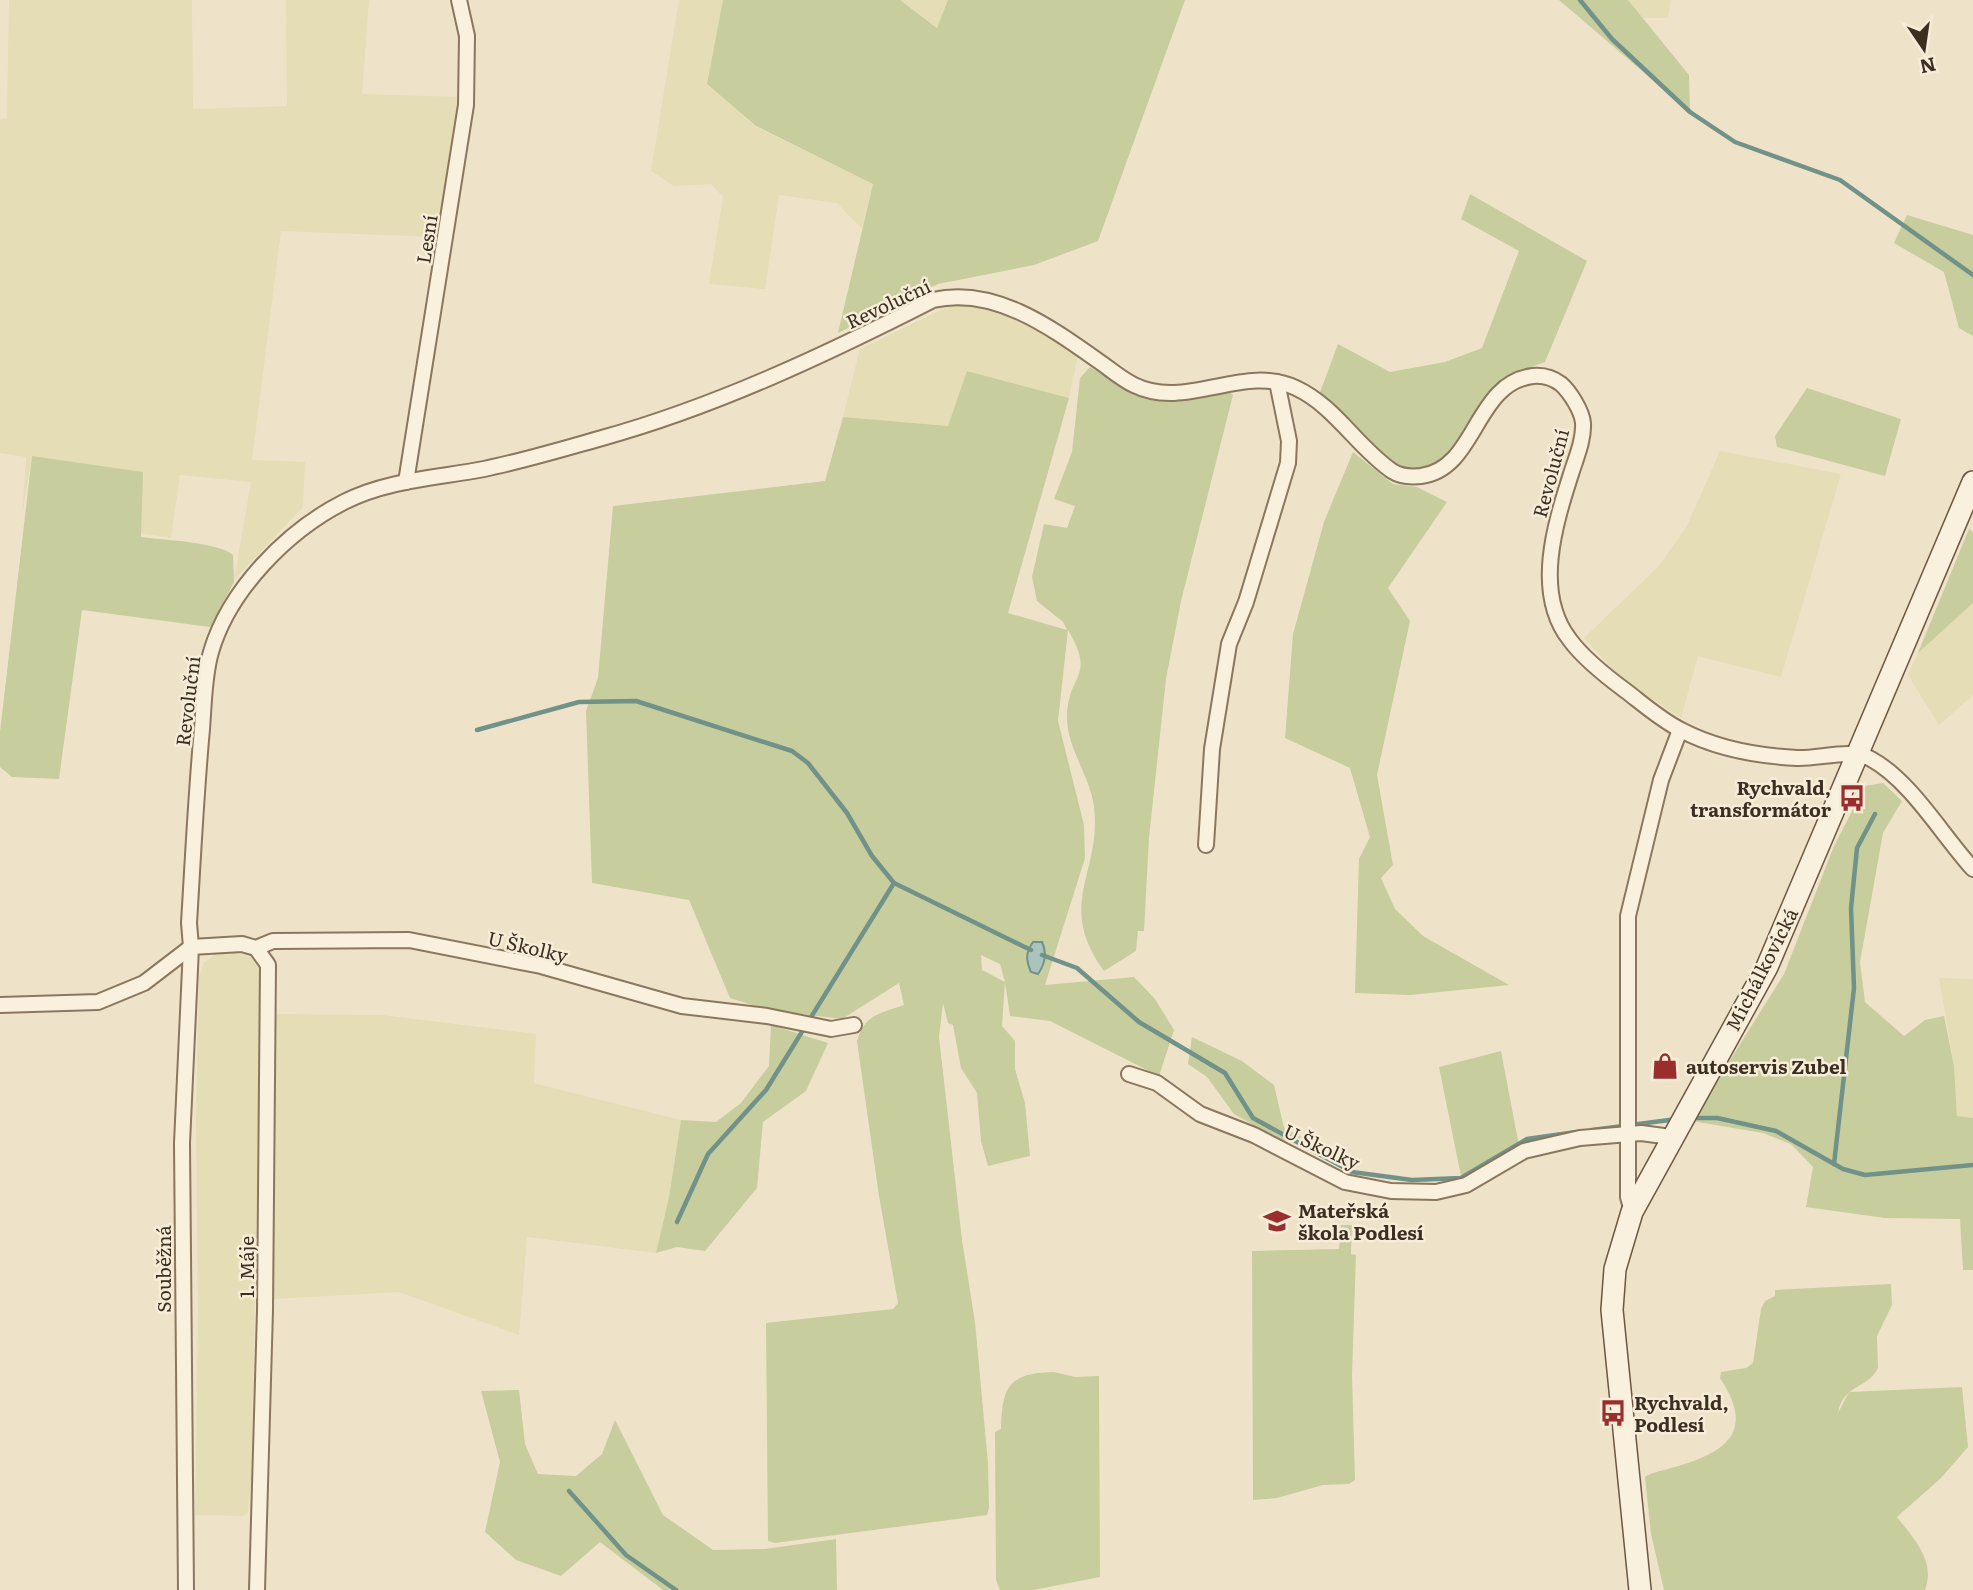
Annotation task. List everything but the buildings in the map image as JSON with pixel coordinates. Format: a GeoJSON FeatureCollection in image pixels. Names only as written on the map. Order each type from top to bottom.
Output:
{"type":"FeatureCollection","features":[{"type":"Feature","properties":{"kind":"street","name":"Lesní"},"geometry":{"type":"LineString","coordinates":[[406,482],[466,105],[467,36],[459,0]]}},
{"type":"Feature","properties":{"kind":"street","name":"Revoluční"},"geometry":{"type":"LineString","coordinates":[[191,947],[189,923],[206,683],[211,653],[229,612],[260,570],[283,546],[344,502],[371,490],[485,469],[604,438],[698,406],[787,370],[933,300],[954,295],[985,298],[1032,319],[1135,386],[1167,394],[1252,381],[1277,382],[1292,386],[1308,394],[1395,473],[1409,477],[1432,474],[1455,458],[1488,404],[1501,390],[1520,378],[1543,375],[1561,384],[1583,421],[1580,444],[1557,518],[1550,559],[1552,599],[1569,639],[1611,680],[1679,730],[1707,741],[1766,756],[1821,758],[1859,755]]}},
{"type":"Feature","properties":{"kind":"street"},"geometry":{"type":"LineString","coordinates":[[1206,845],[1212,749],[1229,645],[1246,602],[1288,463],[1289,442],[1277,382]]}},
{"type":"Feature","properties":{"kind":"street","name":"Michálkovická"},"geometry":{"type":"LineString","coordinates":[[1640,1590],[1612,1310],[1617,1259],[1632,1212],[1767,967],[1973,482]]}},
{"type":"Feature","properties":{"kind":"street"},"geometry":{"type":"LineString","coordinates":[[1632,1212],[1628,1197],[1627,1136],[1628,916],[1661,780],[1679,730]]}},
{"type":"Feature","properties":{"kind":"street"},"geometry":{"type":"LineString","coordinates":[[1859,755],[1871,759],[1908,790],[1973,869]]}},
{"type":"Feature","properties":{"kind":"street","name":"U Školky"},"geometry":{"type":"LineString","coordinates":[[191,947],[242,944],[256,948],[273,941],[409,940],[541,966],[682,1006],[767,1016],[831,1029],[854,1025]]}},
{"type":"Feature","properties":{"kind":"street"},"geometry":{"type":"LineString","coordinates":[[0,1004],[98,1002],[144,983],[191,947]]}},
{"type":"Feature","properties":{"kind":"street","name":"Souběžná"},"geometry":{"type":"LineString","coordinates":[[187,1590],[182,1143],[191,947]]}},
{"type":"Feature","properties":{"kind":"street","name":"1. Máje"},"geometry":{"type":"LineString","coordinates":[[256,948],[268,965],[265,1310],[257,1590]]}},
{"type":"Feature","properties":{"kind":"street","name":"U Školky"},"geometry":{"type":"LineString","coordinates":[[1129,1074],[1157,1083],[1200,1114],[1254,1135],[1345,1182],[1391,1191],[1436,1192],[1466,1185],[1524,1151],[1580,1138],[1641,1133],[1671,1137]]}},
{"type":"Feature","properties":{"kind":"shaded area"},"geometry":{"type":"Polygon","coordinates":[[[9,0],[192,0],[193,109],[287,106],[286,0],[369,0],[362,94],[460,97],[437,237],[281,231],[252,460],[305,462],[303,507],[234,580],[251,482],[180,475],[171,538],[139,533],[142,472],[32,456],[22,516],[26,457],[0,453],[0,119],[7,118],[9,0]]]}},
{"type":"Feature","properties":{"kind":"shaded area"},"geometry":{"type":"Polygon","coordinates":[[[679,0],[723,0],[707,84],[756,127],[873,184],[862,229],[837,203],[779,195],[765,289],[709,284],[723,197],[711,184],[674,186],[651,171],[679,0]]]}},
{"type":"Feature","properties":{"kind":"shaded area"},"geometry":{"type":"Polygon","coordinates":[[[900,0],[948,0],[938,28],[900,0]]]}},
{"type":"Feature","properties":{"kind":"shaded area"},"geometry":{"type":"Polygon","coordinates":[[[1628,0],[1671,0],[1668,18],[1643,18],[1628,0]]]}},
{"type":"Feature","properties":{"kind":"shaded area"},"geometry":{"type":"Polygon","coordinates":[[[955,303],[983,305],[1028,322],[1078,355],[1069,398],[968,371],[949,426],[843,417],[860,349],[955,303]]]}},
{"type":"Feature","properties":{"kind":"shaded area"},"geometry":{"type":"Polygon","coordinates":[[[1720,451],[1841,474],[1781,677],[1698,656],[1681,718],[1622,679],[1584,638],[1658,567],[1687,526],[1720,451]]]}},
{"type":"Feature","properties":{"kind":"shaded area"},"geometry":{"type":"Polygon","coordinates":[[[1973,603],[1973,695],[1939,725],[1908,675],[1918,653],[1973,603]]]}},
{"type":"Feature","properties":{"kind":"shaded area"},"geometry":{"type":"Polygon","coordinates":[[[232,952],[251,957],[260,971],[251,1480],[248,1513],[242,1516],[195,1515],[199,977],[204,962],[216,954],[232,952]]]}},
{"type":"Feature","properties":{"kind":"shaded area"},"geometry":{"type":"Polygon","coordinates":[[[1939,978],[1973,979],[1973,1118],[1957,1116],[1954,1066],[1939,978]]]}},
{"type":"Feature","properties":{"kind":"shaded area"},"geometry":{"type":"Polygon","coordinates":[[[274,1014],[382,1015],[536,1034],[534,1083],[681,1120],[669,1197],[656,1253],[527,1237],[519,1335],[399,1292],[274,1299],[274,1014]]]}},
{"type":"Feature","properties":{"kind":"green space"},"geometry":{"type":"Polygon","coordinates":[[[723,0],[900,0],[937,28],[948,0],[1185,0],[1098,241],[1034,265],[938,284],[838,333],[873,184],[756,126],[707,84],[723,0]]]}},
{"type":"Feature","properties":{"kind":"green space"},"geometry":{"type":"Polygon","coordinates":[[[1559,0],[1628,0],[1689,75],[1690,112],[1559,0]]]}},
{"type":"Feature","properties":{"kind":"green space"},"geometry":{"type":"Polygon","coordinates":[[[1470,194],[1587,261],[1545,362],[1508,375],[1484,398],[1451,450],[1432,467],[1415,471],[1398,465],[1375,446],[1350,419],[1319,395],[1338,344],[1390,372],[1445,362],[1482,348],[1519,251],[1461,219],[1470,194]]]}},
{"type":"Feature","properties":{"kind":"green space"},"geometry":{"type":"Polygon","coordinates":[[[1907,215],[1973,235],[1973,336],[1959,328],[1944,272],[1894,243],[1907,215]]]}},
{"type":"Feature","properties":{"kind":"green space"},"geometry":{"type":"Polygon","coordinates":[[[1090,367],[1127,388],[1157,398],[1188,399],[1230,392],[1233,395],[1181,601],[1166,679],[1149,838],[1144,931],[1138,931],[1136,951],[1104,971],[1090,947],[1083,926],[1081,907],[1095,830],[1094,807],[1068,727],[1069,701],[1081,667],[1080,657],[1068,630],[1058,721],[1084,825],[1085,858],[1045,985],[1134,977],[1155,999],[1174,1030],[1159,1076],[1050,1021],[1010,1016],[1005,982],[1002,1026],[1015,1041],[1015,1069],[1025,1103],[1030,1156],[988,1166],[981,1141],[977,1093],[961,1068],[953,1025],[948,1023],[943,1003],[939,1037],[962,1240],[975,1322],[988,1463],[987,1515],[775,1543],[768,1541],[766,1323],[893,1309],[898,1303],[879,1196],[857,1041],[864,1025],[874,1016],[904,1005],[899,983],[842,1019],[768,1010],[730,998],[689,900],[592,883],[586,711],[598,678],[613,506],[825,481],[843,417],[948,426],[967,371],[1069,398],[1008,613],[1067,630],[1063,622],[1037,601],[1032,577],[1044,524],[1067,528],[1075,506],[1054,499],[1072,452],[1080,378],[1090,367]],[[981,955],[982,970],[1005,982],[1000,964],[981,955]]]}},
{"type":"Feature","properties":{"kind":"green space"},"geometry":{"type":"Polygon","coordinates":[[[1807,388],[1901,419],[1885,476],[1777,447],[1775,436],[1807,388]]]}},
{"type":"Feature","properties":{"kind":"green space"},"geometry":{"type":"Polygon","coordinates":[[[1353,452],[1393,484],[1417,487],[1447,502],[1388,588],[1410,621],[1377,775],[1393,865],[1381,878],[1395,909],[1423,936],[1509,985],[1410,995],[1355,993],[1359,859],[1370,837],[1350,768],[1285,738],[1293,634],[1324,522],[1353,452]]]}},
{"type":"Feature","properties":{"kind":"green space"},"geometry":{"type":"Polygon","coordinates":[[[32,456],[143,472],[141,537],[203,544],[233,555],[234,582],[210,627],[82,610],[59,779],[12,777],[0,767],[0,732],[32,456]]]}},
{"type":"Feature","properties":{"kind":"green space"},"geometry":{"type":"Polygon","coordinates":[[[1969,529],[1973,532],[1973,603],[1918,653],[1969,529]]]}},
{"type":"Feature","properties":{"kind":"green space"},"geometry":{"type":"Polygon","coordinates":[[[1883,783],[1902,801],[1883,833],[1860,962],[1865,1002],[1904,1036],[1925,1020],[1944,1016],[1954,1066],[1957,1116],[1973,1118],[1973,1270],[1963,1270],[1960,1219],[1885,1218],[1806,1207],[1813,1167],[1791,1144],[1763,1133],[1692,1121],[1784,974],[1834,846],[1865,786],[1883,783]]]}},
{"type":"Feature","properties":{"kind":"green space"},"geometry":{"type":"Polygon","coordinates":[[[771,1025],[828,1043],[806,1091],[763,1122],[757,1188],[705,1251],[677,1247],[656,1253],[669,1197],[681,1120],[716,1122],[741,1103],[769,1066],[771,1025]]]}},
{"type":"Feature","properties":{"kind":"green space"},"geometry":{"type":"Polygon","coordinates":[[[1192,1037],[1242,1061],[1274,1085],[1284,1128],[1302,1137],[1285,1143],[1234,1114],[1207,1077],[1188,1064],[1192,1037]]]}},
{"type":"Feature","properties":{"kind":"green space"},"geometry":{"type":"Polygon","coordinates":[[[1501,1051],[1519,1146],[1462,1181],[1439,1067],[1501,1051]]]}},
{"type":"Feature","properties":{"kind":"green space"},"geometry":{"type":"Polygon","coordinates":[[[1341,1225],[1352,1225],[1351,1254],[1356,1255],[1352,1375],[1355,1480],[1349,1484],[1323,1485],[1277,1498],[1253,1500],[1252,1251],[1339,1249],[1341,1225]]]}},
{"type":"Feature","properties":{"kind":"green space"},"geometry":{"type":"Polygon","coordinates":[[[1891,1284],[1892,1305],[1877,1336],[1878,1368],[1868,1380],[1850,1392],[1962,1387],[1968,1447],[1941,1478],[1897,1517],[1916,1541],[1925,1559],[1928,1579],[1925,1590],[1664,1590],[1651,1534],[1645,1477],[1709,1454],[1730,1437],[1735,1426],[1735,1413],[1720,1378],[1721,1372],[1746,1368],[1753,1363],[1761,1309],[1765,1301],[1775,1296],[1775,1290],[1891,1284]]]}},
{"type":"Feature","properties":{"kind":"green space"},"geometry":{"type":"Polygon","coordinates":[[[1054,1372],[1075,1377],[1099,1376],[1100,1577],[1033,1590],[1000,1590],[996,1580],[995,1432],[1001,1429],[1003,1402],[1011,1385],[1027,1375],[1054,1372]]]}},
{"type":"Feature","properties":{"kind":"green space"},"geometry":{"type":"Polygon","coordinates":[[[519,1390],[525,1444],[538,1474],[576,1476],[602,1454],[615,1420],[663,1515],[713,1550],[765,1549],[836,1539],[837,1590],[663,1590],[600,1542],[561,1576],[516,1560],[485,1532],[500,1462],[481,1391],[519,1390]]]}},
{"type":"Feature","properties":{"kind":"water"},"geometry":{"type":"Polygon","coordinates":[[[1033,942],[1042,942],[1045,954],[1038,974],[1031,972],[1027,961],[1033,942]]]}},
{"type":"Feature","properties":{"kind":"waterway"},"geometry":{"type":"LineString","coordinates":[[1580,0],[1612,39],[1690,112],[1735,142],[1840,180],[1973,275]]}},
{"type":"Feature","properties":{"kind":"waterway"},"geometry":{"type":"LineString","coordinates":[[477,730],[579,702],[636,701],[792,751],[808,763],[847,813],[872,856],[894,883],[1031,950]]}},
{"type":"Feature","properties":{"kind":"waterway"},"geometry":{"type":"LineString","coordinates":[[1834,1164],[1854,988],[1851,908],[1857,848],[1875,814]]}},
{"type":"Feature","properties":{"kind":"waterway"},"geometry":{"type":"LineString","coordinates":[[677,1222],[708,1154],[766,1090],[894,883]]}},
{"type":"Feature","properties":{"kind":"waterway"},"geometry":{"type":"LineString","coordinates":[[1042,955],[1077,968],[1139,1022],[1225,1073],[1253,1118],[1352,1172],[1412,1180],[1461,1178],[1527,1139],[1576,1132]]}},
{"type":"Feature","properties":{"kind":"waterway"},"geometry":{"type":"LineString","coordinates":[[1692,1118],[1717,1118],[1776,1131],[1843,1169],[1865,1175],[1973,1165]]}},
{"type":"Feature","properties":{"kind":"waterway"},"geometry":{"type":"LineString","coordinates":[[1592,1130],[1677,1119]]}},
{"type":"Feature","properties":{"kind":"waterway"},"geometry":{"type":"LineString","coordinates":[[569,1491],[626,1555],[676,1590]]}},
{"type":"Feature","properties":{"kind":"place","name":"Rychvald, transformátor"},"geometry":{"type":"Point","coordinates":[1852,798]}},
{"type":"Feature","properties":{"kind":"place","name":"autoservis Zubel"},"geometry":{"type":"Point","coordinates":[1665,1066]}},
{"type":"Feature","properties":{"kind":"place","name":"Mateřská škola Podlesí"},"geometry":{"type":"Point","coordinates":[1277,1221]}},
{"type":"Feature","properties":{"kind":"place","name":"Rychvald, Podlesí"},"geometry":{"type":"Point","coordinates":[1613,1413]}}]}
